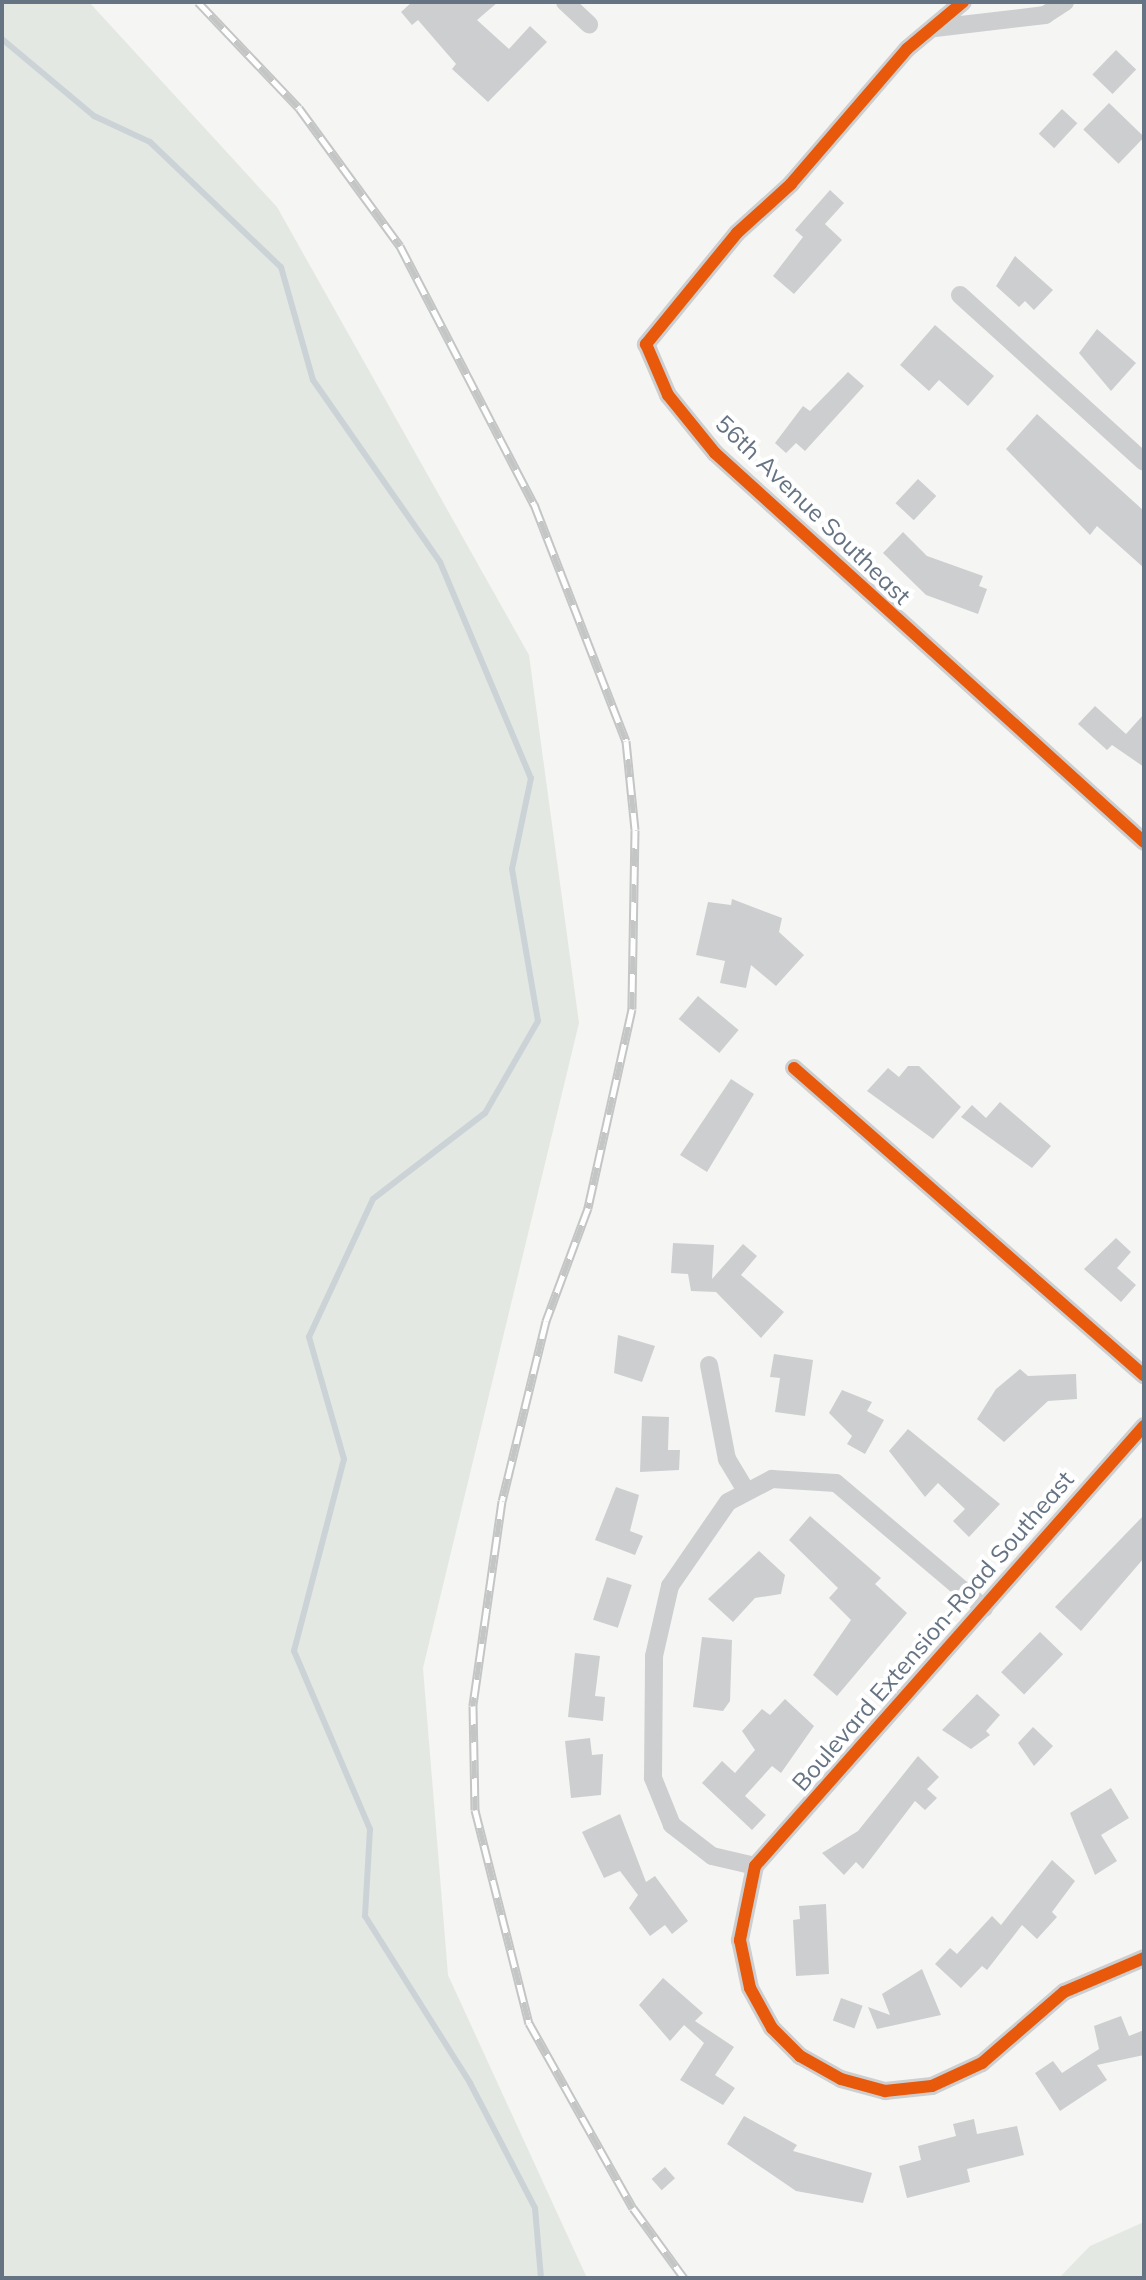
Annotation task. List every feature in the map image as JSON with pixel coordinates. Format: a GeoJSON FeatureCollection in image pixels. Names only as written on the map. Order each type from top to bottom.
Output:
{"type":"FeatureCollection","features":[{"type":"Feature","properties":{"kind":"street"},"geometry":{"type":"LineString","coordinates":[[565,2],[589,24]]}},
{"type":"Feature","properties":{"kind":"street","name":"56th Avenue Southeast"},"geometry":{"type":"LineString","coordinates":[[963,2],[935,28],[791,184],[737,233],[646,344],[668,395],[715,453],[1144,842]]}},
{"type":"Feature","properties":{"kind":"street"},"geometry":{"type":"LineString","coordinates":[[935,28],[1045,15],[1065,2]]}},
{"type":"Feature","properties":{"kind":"street"},"geometry":{"type":"LineString","coordinates":[[960,295],[1144,462]]}},
{"type":"Feature","properties":{"kind":"street"},"geometry":{"type":"LineString","coordinates":[[794,1068],[1144,1375]]}},
{"type":"Feature","properties":{"kind":"street"},"geometry":{"type":"LineString","coordinates":[[709,1365],[727,1459],[745,1489]]}},
{"type":"Feature","properties":{"kind":"street","name":"Boulevard Extension-Road Southeast"},"geometry":{"type":"LineString","coordinates":[[755,1866],[1144,1426]]}},
{"type":"Feature","properties":{"kind":"street"},"geometry":{"type":"LineString","coordinates":[[984,1608],[836,1483],[801,1477],[745,1489],[697,1538],[670,1586],[648,1718],[653,1778],[672,1825],[712,1856],[755,1866],[740,1940],[750,1988],[772,2028],[800,2056],[841,2079],[885,2091],[932,2086],[982,2063],[1064,1992],[1144,1958]]}},
{"type":"Feature","properties":{"kind":"shaded area"},"geometry":{"type":"Polygon","coordinates":[[[2,2],[89,2],[277,207],[529,655],[579,1023],[423,1668],[448,1975],[587,2278],[2,2278],[2,2]]]}},
{"type":"Feature","properties":{"kind":"shaded area"},"geometry":{"type":"Polygon","coordinates":[[[1144,2222],[1144,2278],[1059,2278],[1090,2246],[1144,2222]]]}},
{"type":"Feature","properties":{"kind":"building"},"geometry":{"type":"Polygon","coordinates":[[[412,2],[498,2],[477,20],[509,49],[530,26],[547,42],[488,102],[452,69],[456,64],[418,20],[412,25],[401,12],[412,2]]]}},
{"type":"Feature","properties":{"kind":"building"},"geometry":{"type":"Polygon","coordinates":[[[1116,50],[1136,69],[1113,94],[1092,74],[1116,50]]]}},
{"type":"Feature","properties":{"kind":"building"},"geometry":{"type":"Polygon","coordinates":[[[1109,103],[1144,137],[1119,164],[1083,130],[1109,103]]]}},
{"type":"Feature","properties":{"kind":"building"},"geometry":{"type":"Polygon","coordinates":[[[1062,109],[1077,123],[1054,148],[1039,134],[1062,109]]]}},
{"type":"Feature","properties":{"kind":"building"},"geometry":{"type":"Polygon","coordinates":[[[830,190],[844,203],[825,224],[842,240],[794,294],[773,276],[803,237],[795,230],[830,190]]]}},
{"type":"Feature","properties":{"kind":"building"},"geometry":{"type":"Polygon","coordinates":[[[1015,256],[1053,290],[1034,310],[1025,301],[1019,307],[996,286],[1015,256]]]}},
{"type":"Feature","properties":{"kind":"building"},"geometry":{"type":"Polygon","coordinates":[[[935,325],[994,376],[968,406],[939,380],[929,391],[900,365],[935,325]]]}},
{"type":"Feature","properties":{"kind":"building"},"geometry":{"type":"Polygon","coordinates":[[[1097,329],[1136,363],[1111,391],[1079,353],[1097,329]]]}},
{"type":"Feature","properties":{"kind":"building"},"geometry":{"type":"Polygon","coordinates":[[[848,372],[864,386],[805,451],[796,443],[786,453],[775,443],[803,406],[810,411],[848,372]]]}},
{"type":"Feature","properties":{"kind":"building"},"geometry":{"type":"Polygon","coordinates":[[[1037,414],[1144,511],[1144,568],[1097,526],[1090,535],[1006,449],[1037,414]]]}},
{"type":"Feature","properties":{"kind":"building"},"geometry":{"type":"Polygon","coordinates":[[[918,479],[936,496],[914,520],[895,503],[918,479]]]}},
{"type":"Feature","properties":{"kind":"building"},"geometry":{"type":"Polygon","coordinates":[[[903,532],[927,556],[983,576],[979,586],[987,589],[978,614],[926,595],[883,553],[903,532]]]}},
{"type":"Feature","properties":{"kind":"building"},"geometry":{"type":"Polygon","coordinates":[[[1095,706],[1126,734],[1144,714],[1144,767],[1112,745],[1107,750],[1078,724],[1095,706]]]}},
{"type":"Feature","properties":{"kind":"building"},"geometry":{"type":"Polygon","coordinates":[[[732,899],[782,918],[779,932],[804,955],[776,986],[751,965],[746,988],[720,983],[725,961],[696,955],[708,902],[731,905],[732,899]]]}},
{"type":"Feature","properties":{"kind":"building"},"geometry":{"type":"Polygon","coordinates":[[[698,996],[739,1030],[719,1053],[679,1019],[698,996]]]}},
{"type":"Feature","properties":{"kind":"building"},"geometry":{"type":"Polygon","coordinates":[[[908,1066],[919,1066],[961,1107],[933,1139],[867,1091],[888,1068],[899,1077],[908,1066]]]}},
{"type":"Feature","properties":{"kind":"building"},"geometry":{"type":"Polygon","coordinates":[[[731,1079],[754,1094],[707,1172],[680,1155],[731,1079]]]}},
{"type":"Feature","properties":{"kind":"building"},"geometry":{"type":"Polygon","coordinates":[[[1000,1102],[1051,1146],[1032,1168],[961,1117],[972,1105],[986,1118],[1000,1102]]]}},
{"type":"Feature","properties":{"kind":"building"},"geometry":{"type":"Polygon","coordinates":[[[1116,1238],[1131,1252],[1117,1268],[1136,1285],[1121,1302],[1084,1269],[1116,1238]]]}},
{"type":"Feature","properties":{"kind":"building"},"geometry":{"type":"Polygon","coordinates":[[[673,1243],[714,1245],[712,1279],[743,1244],[757,1256],[741,1275],[784,1312],[761,1338],[716,1292],[691,1291],[688,1274],[671,1273],[673,1243]]]}},
{"type":"Feature","properties":{"kind":"building"},"geometry":{"type":"Polygon","coordinates":[[[618,1335],[655,1346],[642,1382],[614,1373],[618,1335]]]}},
{"type":"Feature","properties":{"kind":"building"},"geometry":{"type":"Polygon","coordinates":[[[774,1354],[813,1360],[805,1416],[775,1412],[780,1378],[770,1377],[774,1354]]]}},
{"type":"Feature","properties":{"kind":"building"},"geometry":{"type":"Polygon","coordinates":[[[1020,1369],[1028,1376],[1076,1374],[1077,1399],[1048,1401],[1004,1442],[977,1419],[996,1389],[1020,1369]]]}},
{"type":"Feature","properties":{"kind":"building"},"geometry":{"type":"Polygon","coordinates":[[[842,1390],[872,1402],[867,1411],[884,1420],[865,1454],[847,1444],[852,1436],[829,1413],[842,1390]]]}},
{"type":"Feature","properties":{"kind":"building"},"geometry":{"type":"Polygon","coordinates":[[[642,1416],[669,1417],[668,1450],[680,1450],[679,1470],[640,1472],[642,1416]]]}},
{"type":"Feature","properties":{"kind":"building"},"geometry":{"type":"Polygon","coordinates":[[[908,1429],[1000,1504],[969,1537],[953,1521],[965,1509],[938,1483],[925,1497],[889,1451],[908,1429]]]}},
{"type":"Feature","properties":{"kind":"building"},"geometry":{"type":"Polygon","coordinates":[[[616,1487],[639,1495],[630,1531],[643,1536],[635,1555],[595,1540],[616,1487]]]}},
{"type":"Feature","properties":{"kind":"building"},"geometry":{"type":"Polygon","coordinates":[[[1144,1515],[1144,1558],[1081,1631],[1055,1607],[1144,1515]]]}},
{"type":"Feature","properties":{"kind":"building"},"geometry":{"type":"Polygon","coordinates":[[[810,1516],[881,1578],[875,1584],[907,1613],[837,1696],[813,1675],[851,1620],[829,1598],[838,1588],[789,1540],[810,1516]]]}},
{"type":"Feature","properties":{"kind":"building"},"geometry":{"type":"Polygon","coordinates":[[[759,1551],[785,1575],[781,1594],[755,1598],[733,1622],[708,1599],[759,1551]]]}},
{"type":"Feature","properties":{"kind":"building"},"geometry":{"type":"Polygon","coordinates":[[[607,1577],[632,1585],[618,1628],[593,1620],[607,1577]]]}},
{"type":"Feature","properties":{"kind":"building"},"geometry":{"type":"Polygon","coordinates":[[[1040,1632],[1063,1654],[1024,1695],[1001,1672],[1040,1632]]]}},
{"type":"Feature","properties":{"kind":"building"},"geometry":{"type":"Polygon","coordinates":[[[702,1637],[732,1640],[730,1701],[723,1711],[693,1707],[702,1637]]]}},
{"type":"Feature","properties":{"kind":"building"},"geometry":{"type":"Polygon","coordinates":[[[575,1653],[600,1656],[595,1696],[605,1697],[603,1721],[568,1717],[575,1653]]]}},
{"type":"Feature","properties":{"kind":"building"},"geometry":{"type":"Polygon","coordinates":[[[977,1694],[1000,1715],[986,1731],[990,1735],[971,1749],[942,1730],[977,1694]]]}},
{"type":"Feature","properties":{"kind":"building"},"geometry":{"type":"Polygon","coordinates":[[[785,1699],[814,1726],[781,1773],[772,1766],[745,1796],[766,1815],[752,1830],[702,1783],[722,1761],[735,1773],[755,1750],[742,1731],[762,1709],[770,1715],[785,1699]]]}},
{"type":"Feature","properties":{"kind":"building"},"geometry":{"type":"Polygon","coordinates":[[[1033,1727],[1053,1746],[1034,1766],[1018,1743],[1033,1727]]]}},
{"type":"Feature","properties":{"kind":"building"},"geometry":{"type":"Polygon","coordinates":[[[590,1738],[592,1755],[603,1754],[601,1795],[571,1798],[565,1741],[590,1738]]]}},
{"type":"Feature","properties":{"kind":"building"},"geometry":{"type":"Polygon","coordinates":[[[918,1756],[939,1777],[927,1789],[937,1798],[925,1810],[915,1801],[863,1869],[856,1862],[844,1875],[822,1853],[858,1831],[918,1756]]]}},
{"type":"Feature","properties":{"kind":"building"},"geometry":{"type":"Polygon","coordinates":[[[1111,1788],[1129,1818],[1101,1835],[1117,1861],[1095,1875],[1070,1813],[1111,1788]]]}},
{"type":"Feature","properties":{"kind":"building"},"geometry":{"type":"Polygon","coordinates":[[[620,1814],[646,1882],[655,1876],[688,1921],[672,1934],[665,1925],[650,1936],[629,1908],[638,1895],[620,1871],[604,1878],[582,1832],[620,1814]]]}},
{"type":"Feature","properties":{"kind":"building"},"geometry":{"type":"Polygon","coordinates":[[[1052,1860],[1075,1881],[1052,1912],[1057,1917],[1037,1939],[1022,1925],[987,1970],[982,1966],[961,1988],[935,1964],[950,1948],[957,1954],[992,1916],[1001,1925],[1052,1860]]]}},
{"type":"Feature","properties":{"kind":"building"},"geometry":{"type":"Polygon","coordinates":[[[826,1904],[829,1974],[796,1976],[793,1920],[800,1919],[799,1906],[826,1904]]]}},
{"type":"Feature","properties":{"kind":"building"},"geometry":{"type":"Polygon","coordinates":[[[922,1969],[941,2015],[877,2029],[868,2007],[890,2015],[882,1994],[922,1969]]]}},
{"type":"Feature","properties":{"kind":"building"},"geometry":{"type":"Polygon","coordinates":[[[663,1978],[703,2013],[695,2021],[734,2047],[715,2075],[735,2088],[723,2105],[680,2080],[704,2043],[684,2025],[670,2041],[639,2005],[663,1978]]]}},
{"type":"Feature","properties":{"kind":"building"},"geometry":{"type":"Polygon","coordinates":[[[841,1998],[863,2006],[854,2028],[833,2021],[841,1998]]]}},
{"type":"Feature","properties":{"kind":"building"},"geometry":{"type":"Polygon","coordinates":[[[1121,2016],[1129,2036],[1144,2030],[1144,2055],[1097,2065],[1107,2080],[1060,2111],[1035,2073],[1053,2061],[1062,2073],[1099,2049],[1094,2026],[1121,2016]]]}},
{"type":"Feature","properties":{"kind":"building"},"geometry":{"type":"Polygon","coordinates":[[[744,2116],[797,2145],[793,2151],[872,2173],[863,2203],[796,2191],[727,2144],[744,2116]]]}},
{"type":"Feature","properties":{"kind":"building"},"geometry":{"type":"Polygon","coordinates":[[[974,2119],[977,2134],[1017,2126],[1024,2155],[967,2169],[970,2182],[907,2198],[899,2166],[921,2160],[918,2146],[956,2136],[953,2124],[974,2119]]]}},
{"type":"Feature","properties":{"kind":"building"},"geometry":{"type":"Polygon","coordinates":[[[665,2167],[675,2178],[662,2190],[652,2179],[665,2167]]]}},
{"type":"Feature","properties":{"kind":"waterway"},"geometry":{"type":"LineString","coordinates":[[2,39],[94,116],[150,142],[281,267],[313,380],[440,562],[531,778],[512,869],[538,1021],[485,1113],[373,1199],[309,1337],[344,1459],[294,1651],[370,1829],[365,1916],[470,2083],[535,2208],[541,2278]]}},
{"type":"Feature","properties":{"kind":"railway"},"geometry":{"type":"LineString","coordinates":[[198,2],[299,108],[400,246],[534,504],[626,741],[635,830],[632,1009],[588,1208],[546,1321],[502,1501],[473,1706],[475,1810],[529,2023],[633,2208],[684,2278]]}},
{"type":"Feature","properties":{"kind":"cycle path"},"geometry":{"type":"LineString","coordinates":[[963,2],[907,49],[791,184],[737,233],[646,344],[668,395],[715,453],[1144,842]]}},
{"type":"Feature","properties":{"kind":"cycle path"},"geometry":{"type":"LineString","coordinates":[[794,1068],[1144,1375]]}},
{"type":"Feature","properties":{"kind":"cycle path"},"geometry":{"type":"LineString","coordinates":[[1144,1426],[755,1866],[740,1940],[750,1988],[772,2028],[800,2056],[841,2079],[885,2091],[932,2086],[982,2063],[1064,1992],[1144,1958]]}}]}
